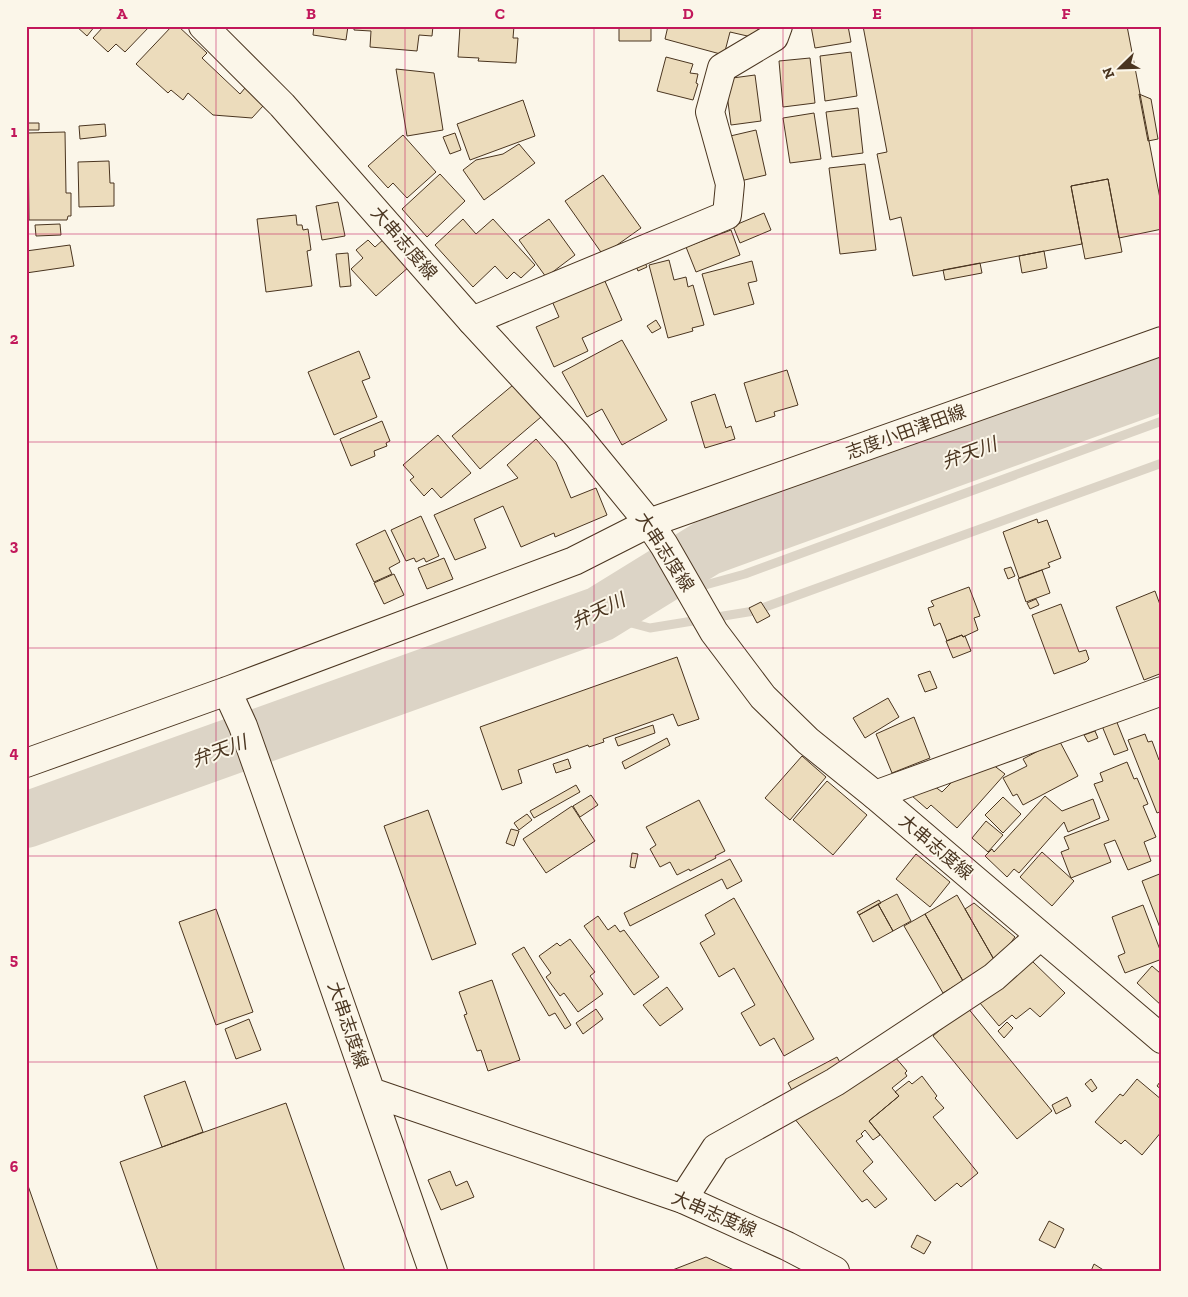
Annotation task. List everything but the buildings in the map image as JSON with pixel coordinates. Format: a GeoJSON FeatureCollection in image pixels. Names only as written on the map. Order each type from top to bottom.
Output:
{"type":"FeatureCollection","features":[{"type":"Feature","properties":{"kind":"main road"},"geometry":{"type":"LineString","coordinates":[[472,321],[727,215],[730,184],[710,112],[722,68],[774,37],[778,26]]}},
{"type":"Feature","properties":{"kind":"main road","name":"大串志度線"},"geometry":{"type":"LineString","coordinates":[[205,27],[282,105],[472,321],[577,435],[664,545],[714,632],[763,697],[808,742],[875,796],[1162,1039]]}},
{"type":"Feature","properties":{"kind":"main road","name":"志度小田津田線"},"geometry":{"type":"LineString","coordinates":[[227,692],[574,561],[649,524],[1162,341]]}},
{"type":"Feature","properties":{"kind":"main road"},"geometry":{"type":"LineString","coordinates":[[875,796],[1162,691]]}},
{"type":"Feature","properties":{"kind":"main road"},"geometry":{"type":"LineString","coordinates":[[26,763],[227,692]]}},
{"type":"Feature","properties":{"kind":"main road","name":"大串志度線"},"geometry":{"type":"LineString","coordinates":[[227,692],[243,726],[371,1092],[683,1200],[787,1246],[835,1271]]}},
{"type":"Feature","properties":{"kind":"main road"},"geometry":{"type":"LineString","coordinates":[[683,1200],[716,1148],[835,1082],[994,977],[1040,936]]}},
{"type":"Feature","properties":{"kind":"main road"},"geometry":{"type":"LineString","coordinates":[[371,1092],[433,1271]]}},
{"type":"Feature","properties":{"kind":"waterway","name":"弁天川"},"geometry":{"type":"LineString","coordinates":[[26,820],[600,614],[707,548],[1162,383]]}},
{"type":"Feature","properties":{"kind":"waterway"},"geometry":{"type":"LineString","coordinates":[[600,614],[745,574],[1162,421]]}},
{"type":"Feature","properties":{"kind":"waterway"},"geometry":{"type":"LineString","coordinates":[[601,615],[650,628],[754,611],[1162,463]]}}]}
